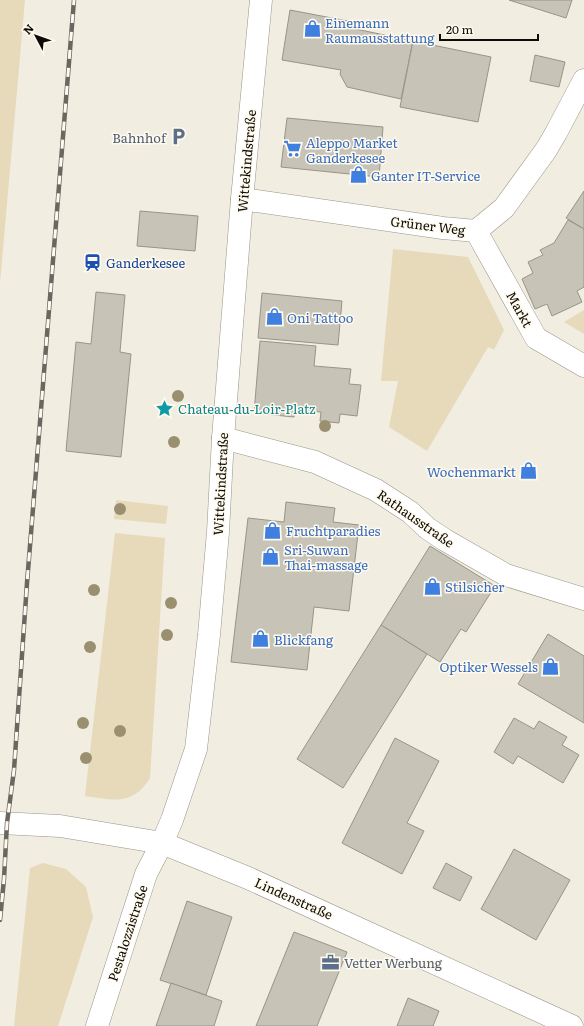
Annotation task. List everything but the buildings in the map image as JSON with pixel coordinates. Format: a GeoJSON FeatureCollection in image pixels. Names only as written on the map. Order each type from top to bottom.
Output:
{"type":"FeatureCollection","features":[{"type":"Feature","properties":{"kind":"street","name":"Wittekindstraße"},"geometry":{"type":"LineString","coordinates":[[162,843],[176,808],[196,749],[218,532],[223,438],[242,199],[261,0]]}},
{"type":"Feature","properties":{"kind":"street","name":"Grüner Weg"},"geometry":{"type":"LineString","coordinates":[[242,199],[444,228],[476,230],[504,208],[546,150],[584,80]]}},
{"type":"Feature","properties":{"kind":"street","name":"Markt"},"geometry":{"type":"LineString","coordinates":[[476,230],[536,338],[584,366]]}},
{"type":"Feature","properties":{"kind":"street","name":"Rathausstraße"},"geometry":{"type":"LineString","coordinates":[[223,438],[315,462],[376,490],[410,512],[427,528],[445,540],[506,574],[584,599]]}},
{"type":"Feature","properties":{"kind":"street","name":"Lindenstraße"},"geometry":{"type":"LineString","coordinates":[[0,823],[60,826],[162,843],[255,881],[572,1026]]}},
{"type":"Feature","properties":{"kind":"street","name":"Pestalozzistraße"},"geometry":{"type":"LineString","coordinates":[[97,1026],[146,874],[162,843]]}},
{"type":"Feature","properties":{"kind":"shaded area"},"geometry":{"type":"Polygon","coordinates":[[[0,0],[25,0],[0,283],[0,0]]]}},
{"type":"Feature","properties":{"kind":"shaded area"},"geometry":{"type":"Polygon","coordinates":[[[393,249],[468,257],[504,330],[494,350],[488,347],[427,451],[389,427],[398,381],[381,381],[393,249]]]}},
{"type":"Feature","properties":{"kind":"shaded area"},"geometry":{"type":"Polygon","coordinates":[[[584,310],[584,334],[564,322],[584,310]]]}},
{"type":"Feature","properties":{"kind":"shaded area"},"geometry":{"type":"Polygon","coordinates":[[[116,500],[168,506],[166,524],[114,519],[116,500]]]}},
{"type":"Feature","properties":{"kind":"shaded area"},"geometry":{"type":"Polygon","coordinates":[[[115,533],[165,538],[150,778],[137,793],[129,797],[122,799],[105,799],[85,796],[115,533]]]}},
{"type":"Feature","properties":{"kind":"shaded area"},"geometry":{"type":"Polygon","coordinates":[[[43,863],[66,869],[86,887],[93,917],[58,1026],[14,1026],[30,868],[43,863]]]}},
{"type":"Feature","properties":{"kind":"railway"},"geometry":{"type":"LineString","coordinates":[[0,920],[7,823],[14,770],[27,583],[74,0]]}},
{"type":"Feature","properties":{"kind":"place","name":"Einemann Raumausstattung"},"geometry":{"type":"Point","coordinates":[312,29]}},
{"type":"Feature","properties":{"kind":"place","name":"Bahnhof"},"geometry":{"type":"Point","coordinates":[179,137]}},
{"type":"Feature","properties":{"kind":"place","name":"Aleppo Market Ganderkesee"},"geometry":{"type":"Point","coordinates":[293,149]}},
{"type":"Feature","properties":{"kind":"place","name":"Ganter IT-Service"},"geometry":{"type":"Point","coordinates":[358,175]}},
{"type":"Feature","properties":{"kind":"place","name":"Ganderkesee"},"geometry":{"type":"Point","coordinates":[93,262]}},
{"type":"Feature","properties":{"kind":"place","name":"Oni Tattoo"},"geometry":{"type":"Point","coordinates":[274,317]}},
{"type":"Feature","properties":{"kind":"place","name":"Chateau-du-Loir-Platz"},"geometry":{"type":"Point","coordinates":[165,408]}},
{"type":"Feature","properties":{"kind":"place","name":"Wochenmarkt"},"geometry":{"type":"Point","coordinates":[529,471]}},
{"type":"Feature","properties":{"kind":"place","name":"Fruchtparadies"},"geometry":{"type":"Point","coordinates":[273,530]}},
{"type":"Feature","properties":{"kind":"place","name":"Sri-Suwan Thai-massage"},"geometry":{"type":"Point","coordinates":[271,556]}},
{"type":"Feature","properties":{"kind":"place","name":"Stilsicher"},"geometry":{"type":"Point","coordinates":[432,586]}},
{"type":"Feature","properties":{"kind":"place","name":"Blickfang"},"geometry":{"type":"Point","coordinates":[261,639]}},
{"type":"Feature","properties":{"kind":"place","name":"Optiker Wessels"},"geometry":{"type":"Point","coordinates":[551,666]}},
{"type":"Feature","properties":{"kind":"place","name":"Vetter Werbung"},"geometry":{"type":"Point","coordinates":[331,962]}}]}
